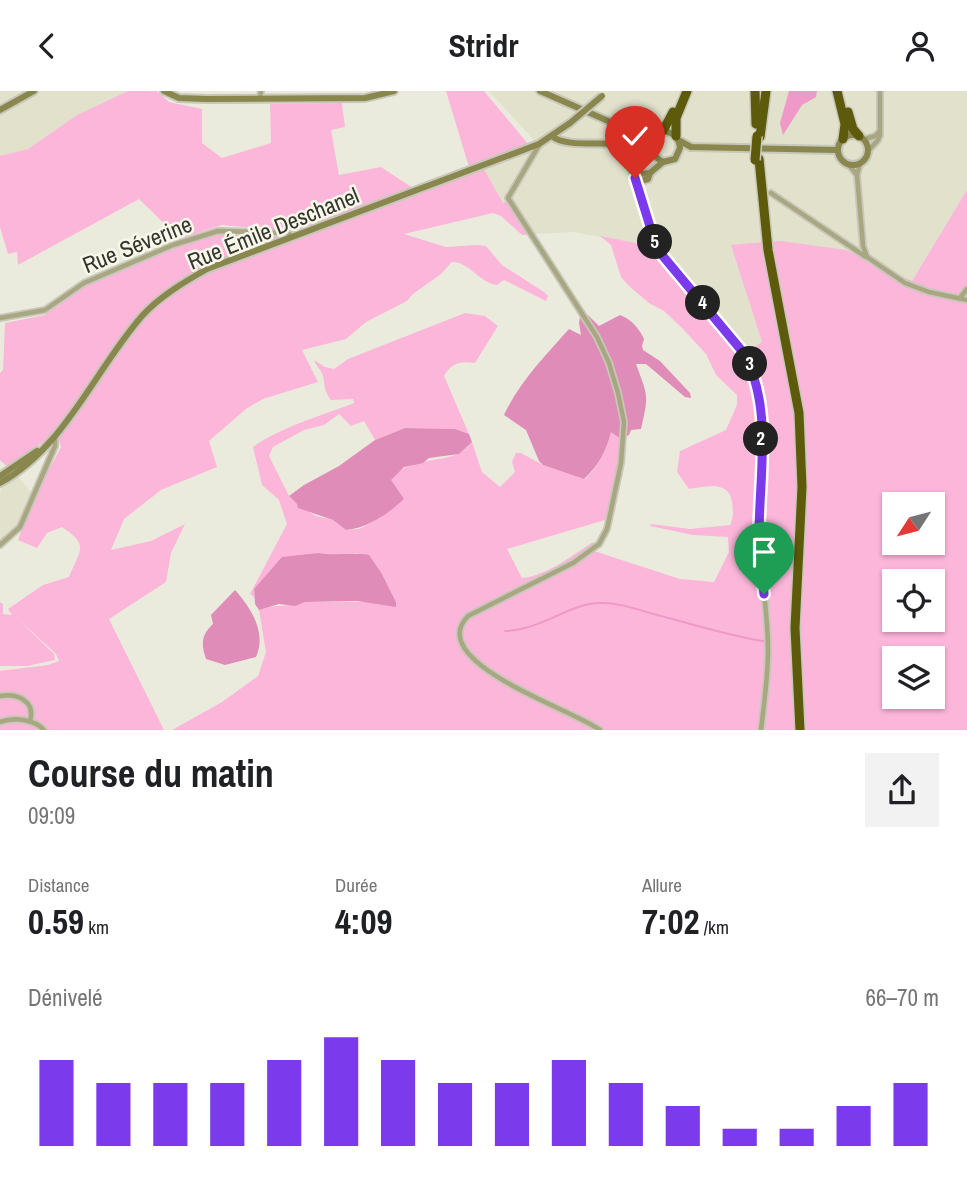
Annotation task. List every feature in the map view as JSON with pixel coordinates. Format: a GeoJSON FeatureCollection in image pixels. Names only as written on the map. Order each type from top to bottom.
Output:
{"type":"FeatureCollection","features":[{"type":"Feature","properties":{"kind":"highway"},"geometry":{"type":"LineString","coordinates":[[660,133],[672,116],[681,91]]}},
{"type":"Feature","properties":{"kind":"highway"},"geometry":{"type":"LineString","coordinates":[[678,139],[676,118],[687,91]]}},
{"type":"Feature","properties":{"kind":"highway"},"geometry":{"type":"LineString","coordinates":[[755,91],[757,159],[768,250],[799,413],[802,487],[796,628],[798,730]]}},
{"type":"Feature","properties":{"kind":"highway"},"geometry":{"type":"LineString","coordinates":[[758,137],[766,91]]}},
{"type":"Feature","properties":{"kind":"highway"},"geometry":{"type":"LineString","coordinates":[[758,137],[766,91]]}},
{"type":"Feature","properties":{"kind":"highway"},"geometry":{"type":"LineString","coordinates":[[837,91],[845,124],[843,139]]}},
{"type":"Feature","properties":{"kind":"highway"},"geometry":{"type":"LineString","coordinates":[[843,91],[853,129],[862,137]]}},
{"type":"Feature","properties":{"kind":"main road"},"geometry":{"type":"LineString","coordinates":[[0,110],[34,91]]}},
{"type":"Feature","properties":{"kind":"main road"},"geometry":{"type":"LineString","coordinates":[[164,91],[179,98],[260,95],[365,98],[394,91]]}},
{"type":"Feature","properties":{"kind":"main road"},"geometry":{"type":"LineString","coordinates":[[540,91],[640,135],[650,146],[655,158],[652,171],[648,179],[643,181],[635,178],[624,145],[565,143],[552,136]]}},
{"type":"Feature","properties":{"kind":"main road","name":"Rue Émile Deschanel"},"geometry":{"type":"LineString","coordinates":[[0,483],[27,466],[55,436],[144,314],[165,296],[207,269],[539,144],[610,91]]}},
{"type":"Feature","properties":{"kind":"main road"},"geometry":{"type":"LineString","coordinates":[[567,125],[569,138],[575,142]]}},
{"type":"Feature","properties":{"kind":"main road"},"geometry":{"type":"LineString","coordinates":[[640,135],[671,132],[691,147]]}},
{"type":"Feature","properties":{"kind":"main road"},"geometry":{"type":"LineString","coordinates":[[650,146],[660,133]]}},
{"type":"Feature","properties":{"kind":"main road"},"geometry":{"type":"LineString","coordinates":[[848,136],[862,137],[869,150],[867,156],[860,164],[849,165],[840,158],[837,150],[848,136]]}},
{"type":"Feature","properties":{"kind":"main road"},"geometry":{"type":"LineString","coordinates":[[678,139],[679,153]]}},
{"type":"Feature","properties":{"kind":"main road"},"geometry":{"type":"LineString","coordinates":[[655,158],[670,162],[691,147],[837,150]]}},
{"type":"Feature","properties":{"kind":"main road"},"geometry":{"type":"LineString","coordinates":[[630,161],[641,174],[652,171],[663,162]]}},
{"type":"Feature","properties":{"kind":"main road","name":"Rue Émile Deschanel"},"geometry":{"type":"LineString","coordinates":[[0,476],[48,444]]}},
{"type":"Feature","properties":{"kind":"street"},"geometry":{"type":"LineString","coordinates":[[869,150],[878,140],[880,91]]}},
{"type":"Feature","properties":{"kind":"street"},"geometry":{"type":"LineString","coordinates":[[862,137],[875,136],[879,131]]}},
{"type":"Feature","properties":{"kind":"street"},"geometry":{"type":"LineString","coordinates":[[539,144],[508,198],[597,337],[609,363],[624,422],[621,463],[607,529],[599,544],[573,563],[468,616],[459,635],[462,645],[477,664],[515,686],[584,719],[600,730]]}},
{"type":"Feature","properties":{"kind":"street"},"geometry":{"type":"LineString","coordinates":[[860,164],[857,175],[863,246],[867,257]]}},
{"type":"Feature","properties":{"kind":"street"},"geometry":{"type":"LineString","coordinates":[[849,165],[857,175]]}},
{"type":"Feature","properties":{"kind":"street"},"geometry":{"type":"LineString","coordinates":[[635,178],[657,249],[742,351],[753,368],[759,390],[762,414],[759,537],[768,651],[761,730]]}},
{"type":"Feature","properties":{"kind":"street"},"geometry":{"type":"LineString","coordinates":[[771,193],[905,283],[929,292],[967,300]]}},
{"type":"Feature","properties":{"kind":"street","name":"Rue Séverine"},"geometry":{"type":"LineString","coordinates":[[0,318],[45,310],[84,283],[173,245],[218,231],[288,233],[293,237]]}},
{"type":"Feature","properties":{"kind":"street"},"geometry":{"type":"LineString","coordinates":[[960,299],[967,289]]}},
{"type":"Feature","properties":{"kind":"street"},"geometry":{"type":"LineString","coordinates":[[0,545],[20,527],[55,446],[55,436]]}},
{"type":"Feature","properties":{"kind":"street"},"geometry":{"type":"LineString","coordinates":[[0,696],[11,695],[29,704],[33,713],[30,721]]}},
{"type":"Feature","properties":{"kind":"street"},"geometry":{"type":"LineString","coordinates":[[0,722],[30,721],[37,723],[44,730]]}},
{"type":"Feature","properties":{"kind":"shaded area"},"geometry":{"type":"Polygon","coordinates":[[[0,91],[128,91],[77,115],[28,149],[0,156],[0,91]]]}},
{"type":"Feature","properties":{"kind":"shaded area"},"geometry":{"type":"Polygon","coordinates":[[[128,91],[157,91],[169,102],[202,109],[202,143],[222,158],[271,143],[270,104],[342,103],[345,127],[331,130],[339,175],[381,167],[413,188],[295,232],[222,225],[180,239],[139,199],[18,265],[17,252],[8,254],[0,227],[0,156],[28,149],[77,115],[128,91]]]}},
{"type":"Feature","properties":{"kind":"shaded area"},"geometry":{"type":"Polygon","coordinates":[[[446,91],[484,91],[529,145],[469,167],[446,91]]]}},
{"type":"Feature","properties":{"kind":"shaded area"},"geometry":{"type":"Polygon","coordinates":[[[489,91],[967,91],[967,190],[912,281],[846,250],[732,245],[762,342],[742,356],[651,246],[573,232],[536,234],[511,199],[503,203],[484,169],[540,147],[489,91]]]}},
{"type":"Feature","properties":{"kind":"shaded area"},"geometry":{"type":"Polygon","coordinates":[[[789,91],[817,91],[816,97],[802,105],[783,135],[780,123],[789,91]]]}},
{"type":"Feature","properties":{"kind":"shaded area"},"geometry":{"type":"Polygon","coordinates":[[[484,169],[503,203],[511,199],[536,234],[522,235],[501,216],[493,213],[404,234],[446,247],[486,246],[502,265],[544,292],[548,296],[546,301],[504,280],[497,285],[490,283],[464,265],[452,262],[407,301],[366,322],[346,339],[302,350],[318,382],[263,399],[246,409],[209,441],[217,467],[161,490],[124,519],[111,550],[151,541],[185,524],[171,553],[166,582],[109,619],[164,730],[0,730],[0,671],[48,665],[59,661],[56,654],[16,617],[54,654],[55,660],[27,666],[0,666],[0,602],[3,604],[3,614],[12,615],[8,609],[43,585],[69,577],[80,549],[76,539],[62,527],[47,533],[37,548],[18,540],[30,505],[61,447],[58,438],[60,433],[146,317],[187,283],[212,270],[484,169]]]}},
{"type":"Feature","properties":{"kind":"shaded area"},"geometry":{"type":"Polygon","coordinates":[[[967,190],[967,730],[172,730],[222,702],[258,676],[266,652],[259,610],[305,602],[396,602],[382,574],[358,553],[297,556],[254,589],[254,597],[250,594],[287,524],[279,500],[262,485],[253,447],[289,427],[354,403],[353,399],[331,400],[314,360],[334,369],[348,359],[465,313],[485,316],[498,326],[475,363],[457,363],[444,376],[469,434],[455,429],[405,428],[375,440],[364,421],[351,426],[339,414],[324,425],[304,430],[273,447],[269,456],[289,496],[316,516],[333,520],[346,530],[359,529],[382,517],[387,488],[396,473],[411,465],[458,454],[472,442],[482,472],[500,487],[515,472],[512,462],[516,453],[585,479],[602,457],[611,431],[621,439],[619,464],[605,520],[507,549],[522,578],[550,569],[593,542],[594,551],[680,579],[714,582],[729,552],[728,537],[693,535],[650,526],[690,529],[730,525],[733,517],[732,505],[726,490],[709,486],[689,489],[677,472],[680,451],[726,430],[737,405],[737,395],[716,375],[706,354],[682,328],[621,277],[611,245],[600,236],[651,246],[742,355],[762,342],[731,245],[781,241],[846,250],[912,281],[967,190]]]}},
{"type":"Feature","properties":{"kind":"shaded area"},"geometry":{"type":"Polygon","coordinates":[[[223,233],[255,233],[281,237],[194,272],[141,310],[81,398],[52,435],[9,468],[0,460],[0,373],[3,370],[5,323],[45,315],[89,283],[162,251],[223,233]]]}},
{"type":"Feature","properties":{"kind":"shaded area"},"geometry":{"type":"Polygon","coordinates":[[[588,315],[599,326],[620,315],[631,321],[644,339],[643,350],[660,361],[690,393],[691,398],[685,397],[646,364],[636,364],[646,396],[641,429],[631,430],[629,435],[621,439],[611,432],[601,458],[584,479],[543,465],[526,430],[504,415],[525,380],[569,329],[581,335],[580,316],[588,315]]]}},
{"type":"Feature","properties":{"kind":"shaded area"},"geometry":{"type":"Polygon","coordinates":[[[405,428],[455,429],[469,434],[472,442],[459,454],[429,458],[423,463],[404,467],[391,480],[404,499],[384,515],[362,526],[346,530],[333,520],[298,508],[289,496],[339,466],[375,440],[405,428]]]}},
{"type":"Feature","properties":{"kind":"shaded area"},"geometry":{"type":"Polygon","coordinates":[[[18,476],[31,493],[19,522],[0,542],[0,492],[2,486],[18,476]]]}},
{"type":"Feature","properties":{"kind":"shaded area"},"geometry":{"type":"Polygon","coordinates":[[[318,553],[369,555],[382,574],[396,607],[357,601],[305,602],[295,606],[279,604],[259,610],[255,604],[254,589],[282,557],[318,553]]]}},
{"type":"Feature","properties":{"kind":"shaded area"},"geometry":{"type":"Polygon","coordinates":[[[235,590],[256,621],[259,648],[256,657],[225,665],[206,659],[203,640],[213,624],[211,615],[235,590]]]}},
{"type":"Feature","properties":{"kind":"waterway"},"geometry":{"type":"LineString","coordinates":[[505,631],[531,626],[587,604],[606,603],[763,641]]}},
{"type":"Feature","properties":{"kind":"route"},"geometry":{"type":"LineString","coordinates":[[635,178],[657,249],[742,351],[753,368],[762,414],[759,537],[764,594]]}}]}
